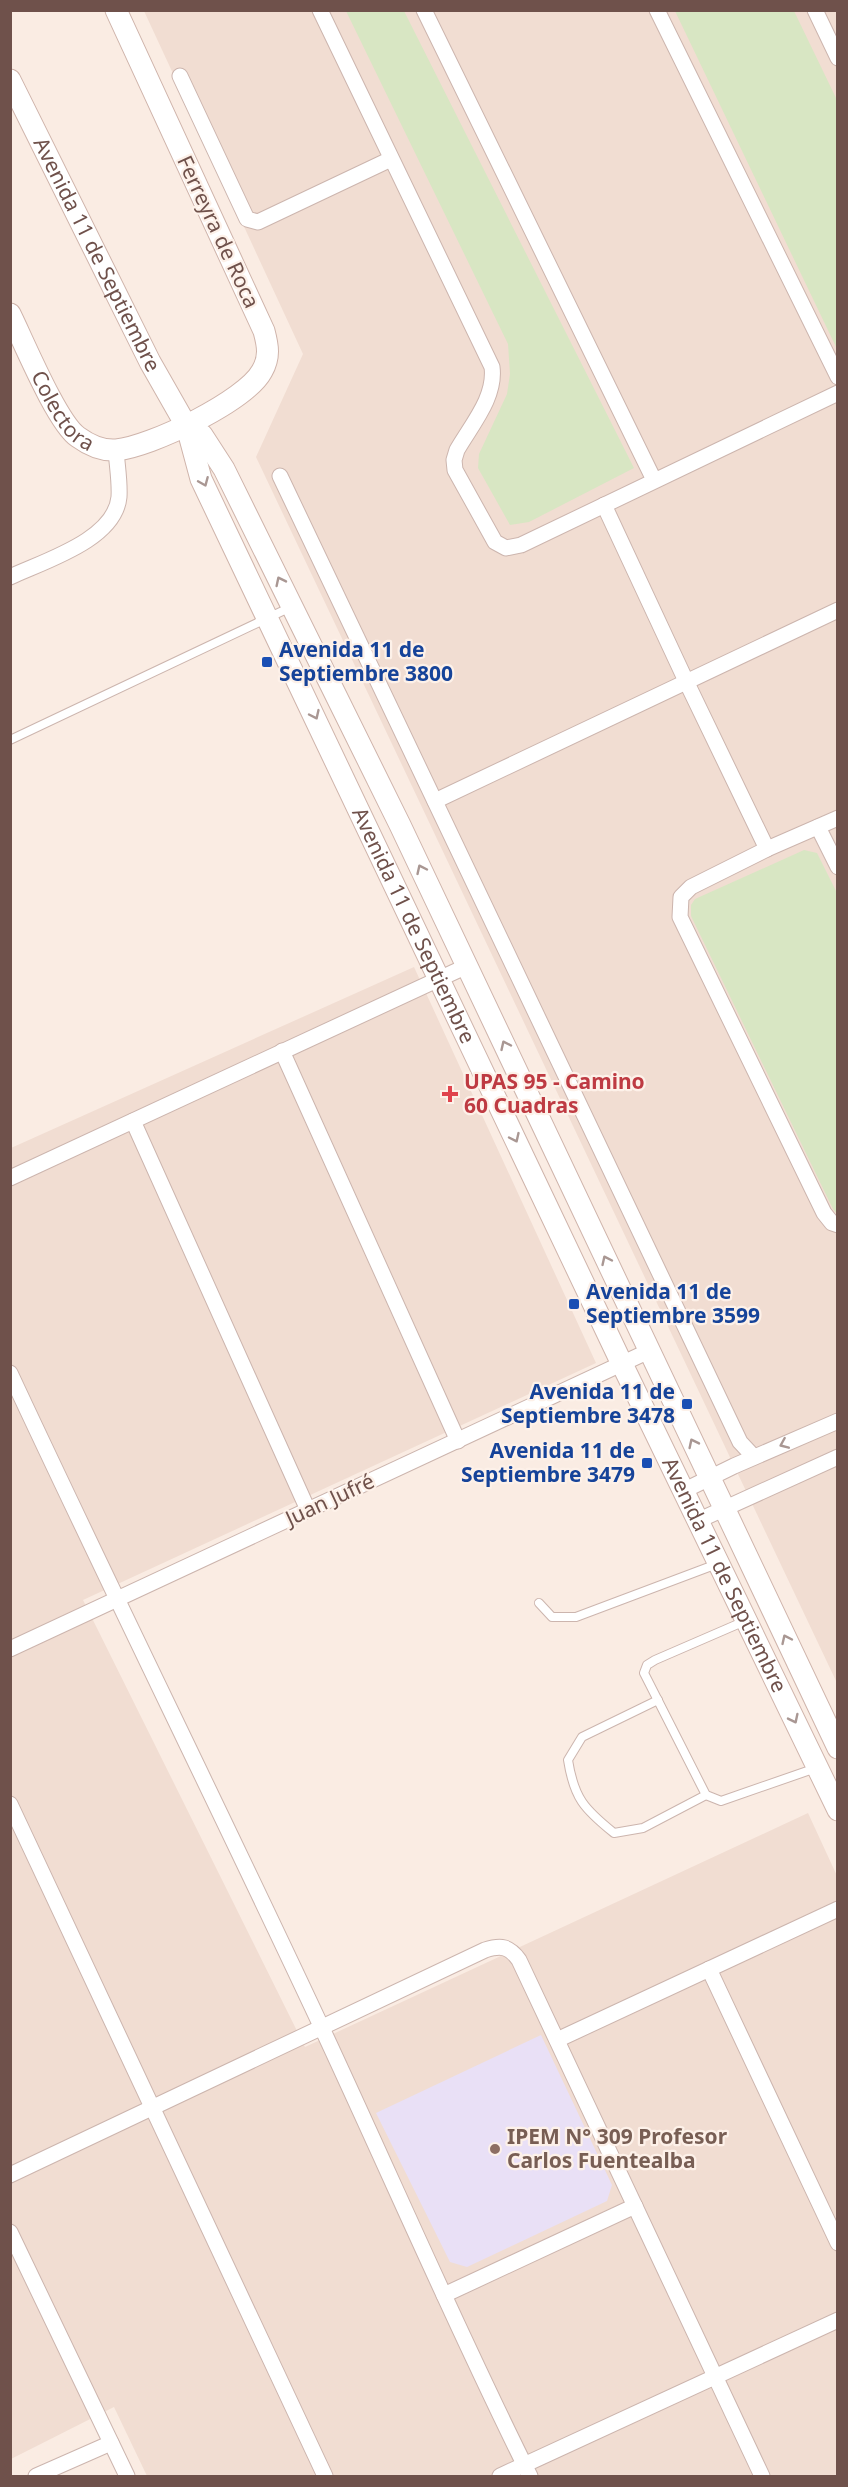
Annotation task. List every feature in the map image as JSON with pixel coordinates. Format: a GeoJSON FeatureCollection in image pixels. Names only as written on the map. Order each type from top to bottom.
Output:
{"type":"FeatureCollection","features":[{"type":"Feature","properties":{"kind":"main road","name":"Ferreyra de Roca"},"geometry":{"type":"LineString","coordinates":[[116,10],[264,331],[268,349],[267,360],[261,373],[246,389],[187,427]]}},
{"type":"Feature","properties":{"kind":"main road","name":"Avenida 11 de Septiembre"},"geometry":{"type":"LineString","coordinates":[[10,80],[150,362],[187,427],[201,479],[269,617],[622,1364],[837,1810]]}},
{"type":"Feature","properties":{"kind":"main road","name":"Colectora"},"geometry":{"type":"LineString","coordinates":[[10,314],[62,419],[76,436],[98,448],[116,450],[187,427]]}},
{"type":"Feature","properties":{"kind":"main road","name":"Avenida 11 de Septiembre"},"geometry":{"type":"LineString","coordinates":[[187,427],[202,435],[216,455],[292,607],[467,966],[837,1748]]}},
{"type":"Feature","properties":{"kind":"street"},"geometry":{"type":"LineString","coordinates":[[320,10],[492,367],[494,380],[491,393],[457,450],[454,460],[455,470],[489,535],[495,542],[506,548],[521,545],[837,393]]}},
{"type":"Feature","properties":{"kind":"street"},"geometry":{"type":"LineString","coordinates":[[424,10],[654,480]]}},
{"type":"Feature","properties":{"kind":"street"},"geometry":{"type":"LineString","coordinates":[[657,10],[837,377]]}},
{"type":"Feature","properties":{"kind":"street"},"geometry":{"type":"LineString","coordinates":[[815,10],[837,58]]}},
{"type":"Feature","properties":{"kind":"street"},"geometry":{"type":"LineString","coordinates":[[180,76],[247,219],[258,222],[391,159]]}},
{"type":"Feature","properties":{"kind":"street"},"geometry":{"type":"LineString","coordinates":[[10,577],[93,538],[107,525],[119,498],[116,450]]}},
{"type":"Feature","properties":{"kind":"street"},"geometry":{"type":"LineString","coordinates":[[280,476],[740,1442],[754,1457]]}},
{"type":"Feature","properties":{"kind":"street"},"geometry":{"type":"LineString","coordinates":[[604,505],[767,849]]}},
{"type":"Feature","properties":{"kind":"street"},"geometry":{"type":"LineString","coordinates":[[435,801],[837,610]]}},
{"type":"Feature","properties":{"kind":"street"},"geometry":{"type":"LineString","coordinates":[[837,818],[767,849],[691,887],[681,897],[680,917],[824,1213],[832,1223],[837,1225]]}},
{"type":"Feature","properties":{"kind":"street"},"geometry":{"type":"LineString","coordinates":[[818,827],[837,867]]}},
{"type":"Feature","properties":{"kind":"street"},"geometry":{"type":"LineString","coordinates":[[10,1178],[467,966]]}},
{"type":"Feature","properties":{"kind":"street"},"geometry":{"type":"LineString","coordinates":[[282,1052],[458,1441]]}},
{"type":"Feature","properties":{"kind":"street"},"geometry":{"type":"LineString","coordinates":[[133,1121],[308,1510]]}},
{"type":"Feature","properties":{"kind":"street","name":"Juan Jufré"},"geometry":{"type":"LineString","coordinates":[[10,1649],[649,1351]]}},
{"type":"Feature","properties":{"kind":"street"},"geometry":{"type":"LineString","coordinates":[[10,1373],[116,1600],[321,2026],[527,2471]]}},
{"type":"Feature","properties":{"kind":"street"},"geometry":{"type":"LineString","coordinates":[[683,1491],[837,1421]]}},
{"type":"Feature","properties":{"kind":"street"},"geometry":{"type":"LineString","coordinates":[[698,1521],[837,1457]]}},
{"type":"Feature","properties":{"kind":"street"},"geometry":{"type":"LineString","coordinates":[[10,1804],[325,2476]]}},
{"type":"Feature","properties":{"kind":"street"},"geometry":{"type":"LineString","coordinates":[[557,2040],[837,1909]]}},
{"type":"Feature","properties":{"kind":"street"},"geometry":{"type":"LineString","coordinates":[[10,2175],[152,2109],[321,2026],[484,1950],[500,1946],[512,1951],[519,1960],[762,2476]]}},
{"type":"Feature","properties":{"kind":"street"},"geometry":{"type":"LineString","coordinates":[[709,1969],[837,2244]]}},
{"type":"Feature","properties":{"kind":"street"},"geometry":{"type":"LineString","coordinates":[[444,2295],[635,2206]]}},
{"type":"Feature","properties":{"kind":"street"},"geometry":{"type":"LineString","coordinates":[[10,2232],[127,2476]]}},
{"type":"Feature","properties":{"kind":"street"},"geometry":{"type":"LineString","coordinates":[[500,2476],[527,2471],[837,2320]]}},
{"type":"Feature","properties":{"kind":"street"},"geometry":{"type":"LineString","coordinates":[[36,2476],[111,2443]]}},
{"type":"Feature","properties":{"kind":"lane"},"geometry":{"type":"LineString","coordinates":[[10,740],[292,607]]}},
{"type":"Feature","properties":{"kind":"lane"},"geometry":{"type":"LineString","coordinates":[[539,1603],[552,1617],[576,1617],[718,1564]]}},
{"type":"Feature","properties":{"kind":"lane"},"geometry":{"type":"LineString","coordinates":[[746,1621],[647,1665],[644,1673],[706,1795],[721,1801],[817,1767]]}},
{"type":"Feature","properties":{"kind":"lane"},"geometry":{"type":"LineString","coordinates":[[658,1700],[582,1737],[568,1760],[572,1785],[589,1814],[614,1833],[643,1828],[706,1795]]}},
{"type":"Feature","properties":{"kind":"shaded area"},"geometry":{"type":"Polygon","coordinates":[[[144,11],[837,11],[837,1683],[256,457],[303,354],[144,11]]]}},
{"type":"Feature","properties":{"kind":"shaded area"},"geometry":{"type":"Polygon","coordinates":[[[414,967],[596,1363],[83,1600],[305,2047],[808,1813],[838,1878],[837,2476],[147,2476],[114,2407],[11,2459],[11,1148],[414,967]]]}},
{"type":"Feature","properties":{"kind":"shaded area","name":"IPEM N° 309 Profesor Carlos Fuentealba"},"geometry":{"type":"Polygon","coordinates":[[[541,2035],[612,2185],[607,2201],[467,2267],[450,2262],[376,2113],[541,2035]]]}},
{"type":"Feature","properties":{"kind":"green space"},"geometry":{"type":"Polygon","coordinates":[[[346,11],[404,11],[634,468],[529,522],[510,525],[478,468],[479,454],[507,394],[510,374],[508,344],[346,11]]]}},
{"type":"Feature","properties":{"kind":"green space"},"geometry":{"type":"Polygon","coordinates":[[[675,11],[794,11],[837,100],[837,349],[675,11]]]}},
{"type":"Feature","properties":{"kind":"green space"},"geometry":{"type":"Polygon","coordinates":[[[804,850],[817,853],[837,893],[837,1214],[691,916],[691,905],[695,899],[804,850]]]}},
{"type":"Feature","properties":{"kind":"place","name":"Avenida 11 de Septiembre 3800"},"geometry":{"type":"Point","coordinates":[267,662]}},
{"type":"Feature","properties":{"kind":"place","name":"UPAS 95 - Camino 60 Cuadras"},"geometry":{"type":"Point","coordinates":[450,1094]}},
{"type":"Feature","properties":{"kind":"place","name":"Avenida 11 de Septiembre 3599"},"geometry":{"type":"Point","coordinates":[574,1304]}},
{"type":"Feature","properties":{"kind":"place","name":"Avenida 11 de Septiembre 3478"},"geometry":{"type":"Point","coordinates":[687,1404]}},
{"type":"Feature","properties":{"kind":"place","name":"Avenida 11 de Septiembre 3479"},"geometry":{"type":"Point","coordinates":[647,1463]}},
{"type":"Feature","properties":{"kind":"place","name":"IPEM N° 309 Profesor Carlos Fuentealba"},"geometry":{"type":"Point","coordinates":[495,2149]}}]}
